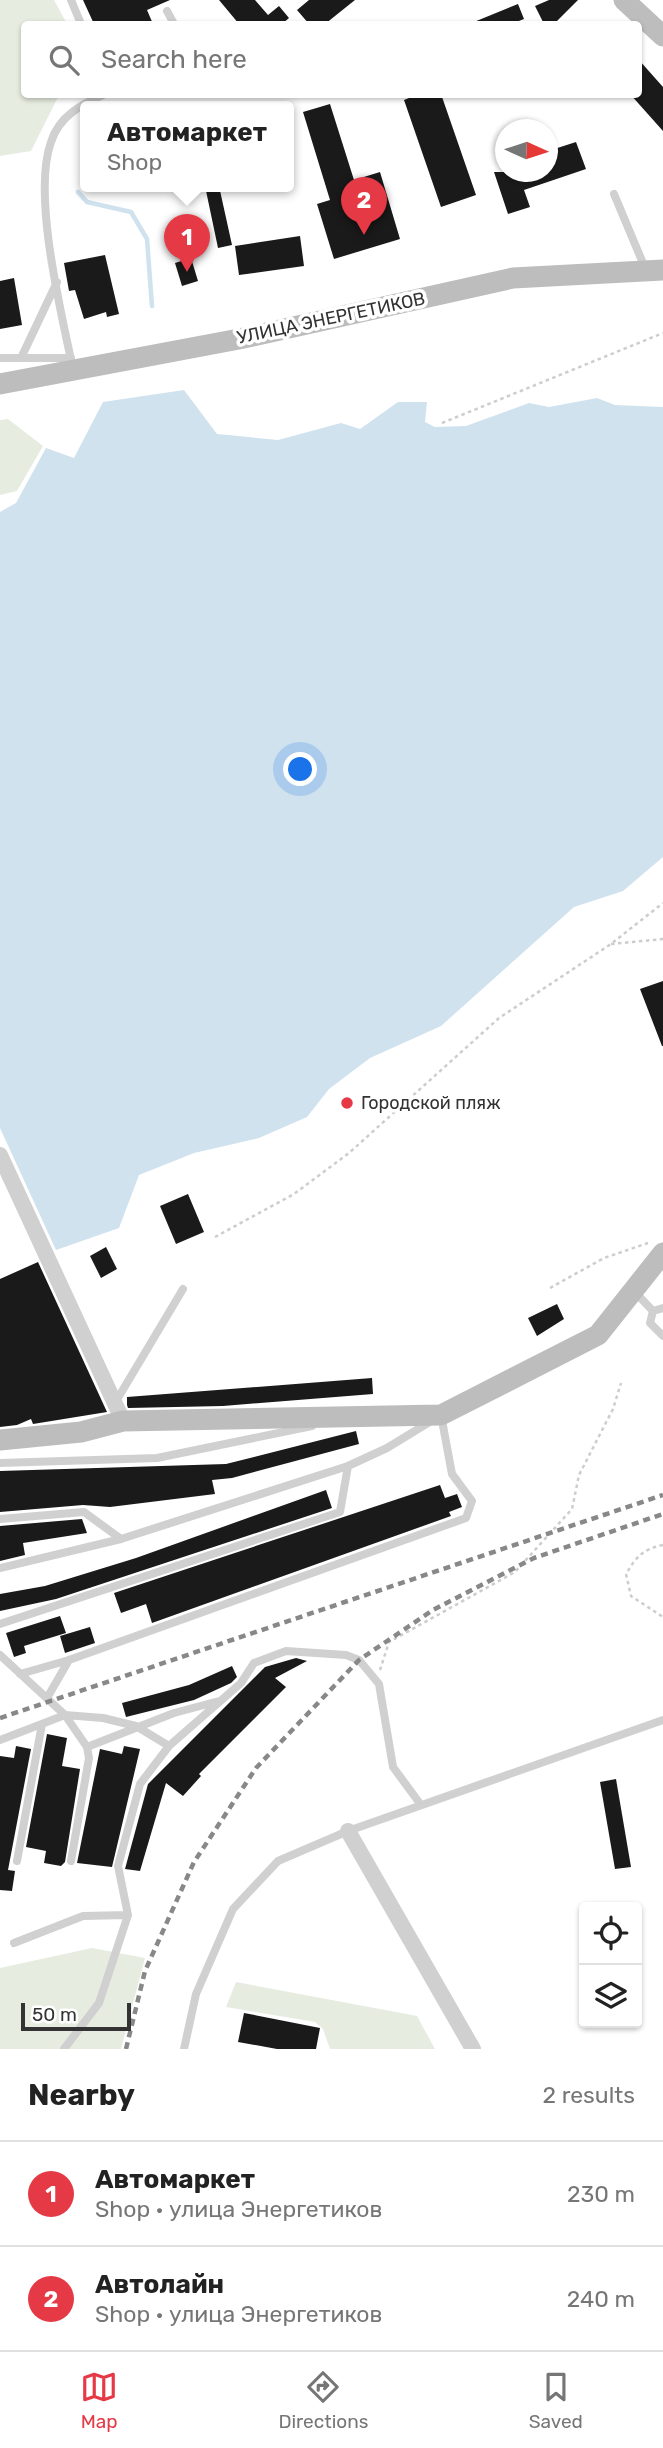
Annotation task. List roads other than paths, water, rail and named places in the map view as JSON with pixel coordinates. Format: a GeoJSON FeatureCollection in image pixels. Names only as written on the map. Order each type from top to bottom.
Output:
{"type":"FeatureCollection","features":[{"type":"Feature","properties":{"kind":"street"},"geometry":{"type":"LineString","coordinates":[[624,0],[663,36]]}},
{"type":"Feature","properties":{"kind":"street","name":"УЛИЦА ЭНЕРГЕТИКОВ"},"geometry":{"type":"LineString","coordinates":[[0,384],[72,364],[239,339],[513,278],[654,270]]}},
{"type":"Feature","properties":{"kind":"street"},"geometry":{"type":"LineString","coordinates":[[0,1155],[119,1412]]}},
{"type":"Feature","properties":{"kind":"street"},"geometry":{"type":"LineString","coordinates":[[0,1440],[81,1432],[119,1412],[337,1417],[441,1415],[598,1335],[632,1289],[657,1248]]}},
{"type":"Feature","properties":{"kind":"street"},"geometry":{"type":"LineString","coordinates":[[348,1831],[473,2049]]}},
{"type":"Feature","properties":{"kind":"lane"},"geometry":{"type":"LineString","coordinates":[[71,0],[80,21]]}},
{"type":"Feature","properties":{"kind":"lane"},"geometry":{"type":"LineString","coordinates":[[167,11],[172,21]]}},
{"type":"Feature","properties":{"kind":"lane"},"geometry":{"type":"LineString","coordinates":[[0,358],[72,364],[43,202],[51,141],[75,107],[80,105]]}},
{"type":"Feature","properties":{"kind":"lane"},"geometry":{"type":"LineString","coordinates":[[614,194],[654,270]]}},
{"type":"Feature","properties":{"kind":"lane"},"geometry":{"type":"LineString","coordinates":[[21,358],[57,282]]}},
{"type":"Feature","properties":{"kind":"lane"},"geometry":{"type":"LineString","coordinates":[[119,1412],[183,1289]]}},
{"type":"Feature","properties":{"kind":"lane"},"geometry":{"type":"LineString","coordinates":[[632,1289],[653,1311]]}},
{"type":"Feature","properties":{"kind":"lane"},"geometry":{"type":"LineString","coordinates":[[653,1311],[663,1308]]}},
{"type":"Feature","properties":{"kind":"lane"},"geometry":{"type":"LineString","coordinates":[[653,1311],[650,1323],[663,1336]]}},
{"type":"Feature","properties":{"kind":"lane"},"geometry":{"type":"LineString","coordinates":[[0,1568],[121,1539],[348,1466],[387,1448],[441,1415],[453,1474],[472,1501],[466,1518],[69,1660],[20,1674]]}},
{"type":"Feature","properties":{"kind":"lane"},"geometry":{"type":"LineString","coordinates":[[0,1463],[157,1458],[307,1427],[337,1417]]}},
{"type":"Feature","properties":{"kind":"lane"},"geometry":{"type":"LineString","coordinates":[[0,1624],[340,1512],[348,1466]]}},
{"type":"Feature","properties":{"kind":"lane"},"geometry":{"type":"LineString","coordinates":[[0,1519],[84,1512],[121,1539]]}},
{"type":"Feature","properties":{"kind":"lane"},"geometry":{"type":"LineString","coordinates":[[64,2049],[99,2003],[128,1915],[118,1866],[140,1784],[169,1746],[241,1683],[254,1663],[286,1651],[346,1655],[359,1660],[379,1684],[393,1767],[421,1805]]}},
{"type":"Feature","properties":{"kind":"lane"},"geometry":{"type":"LineString","coordinates":[[0,1655],[65,1715],[87,1747],[89,1758],[71,1861]]}},
{"type":"Feature","properties":{"kind":"lane"},"geometry":{"type":"LineString","coordinates":[[47,1698],[69,1660]]}},
{"type":"Feature","properties":{"kind":"lane"},"geometry":{"type":"LineString","coordinates":[[87,1747],[136,1726],[221,1700]]}},
{"type":"Feature","properties":{"kind":"lane"},"geometry":{"type":"LineString","coordinates":[[0,1740],[65,1715],[103,1718],[136,1726],[169,1746]]}},
{"type":"Feature","properties":{"kind":"lane"},"geometry":{"type":"LineString","coordinates":[[184,2049],[196,1994],[233,1909],[278,1861],[348,1831],[663,1720]]}},
{"type":"Feature","properties":{"kind":"lane"},"geometry":{"type":"LineString","coordinates":[[17,1861],[42,1724]]}},
{"type":"Feature","properties":{"kind":"lane"},"geometry":{"type":"LineString","coordinates":[[13,1943],[83,1916],[128,1915]]}},
{"type":"Feature","properties":{"kind":"water"},"geometry":{"type":"Polygon","coordinates":[[[184,390],[217,434],[278,440],[341,423],[360,429],[398,402],[427,402],[425,422],[435,427],[466,426],[529,403],[549,407],[597,398],[615,405],[663,407],[663,857],[623,891],[574,907],[441,1026],[370,1058],[329,1089],[307,1117],[259,1138],[194,1153],[139,1175],[119,1228],[56,1250],[0,1128],[0,512],[16,503],[46,448],[74,458],[103,402],[184,390]]]}},
{"type":"Feature","properties":{"kind":"waterway"},"geometry":{"type":"LineString","coordinates":[[78,192],[87,202],[131,212],[147,239],[152,306]]}},
{"type":"Feature","properties":{"kind":"railway"},"geometry":{"type":"LineString","coordinates":[[0,1718],[663,1495]]}},
{"type":"Feature","properties":{"kind":"railway"},"geometry":{"type":"LineString","coordinates":[[126,2049],[145,1971],[194,1862],[256,1768],[359,1660],[433,1610],[534,1558],[663,1514]]}},
{"type":"Feature","properties":{"kind":"place","name":"Автолайн"},"geometry":{"type":"Point","coordinates":[364,235]}},
{"type":"Feature","properties":{"kind":"place","name":"Автомаркет"},"geometry":{"type":"Point","coordinates":[187,272]}},
{"type":"Feature","properties":{"kind":"place","name":"Городской пляж"},"geometry":{"type":"Point","coordinates":[347,1103]}}]}
